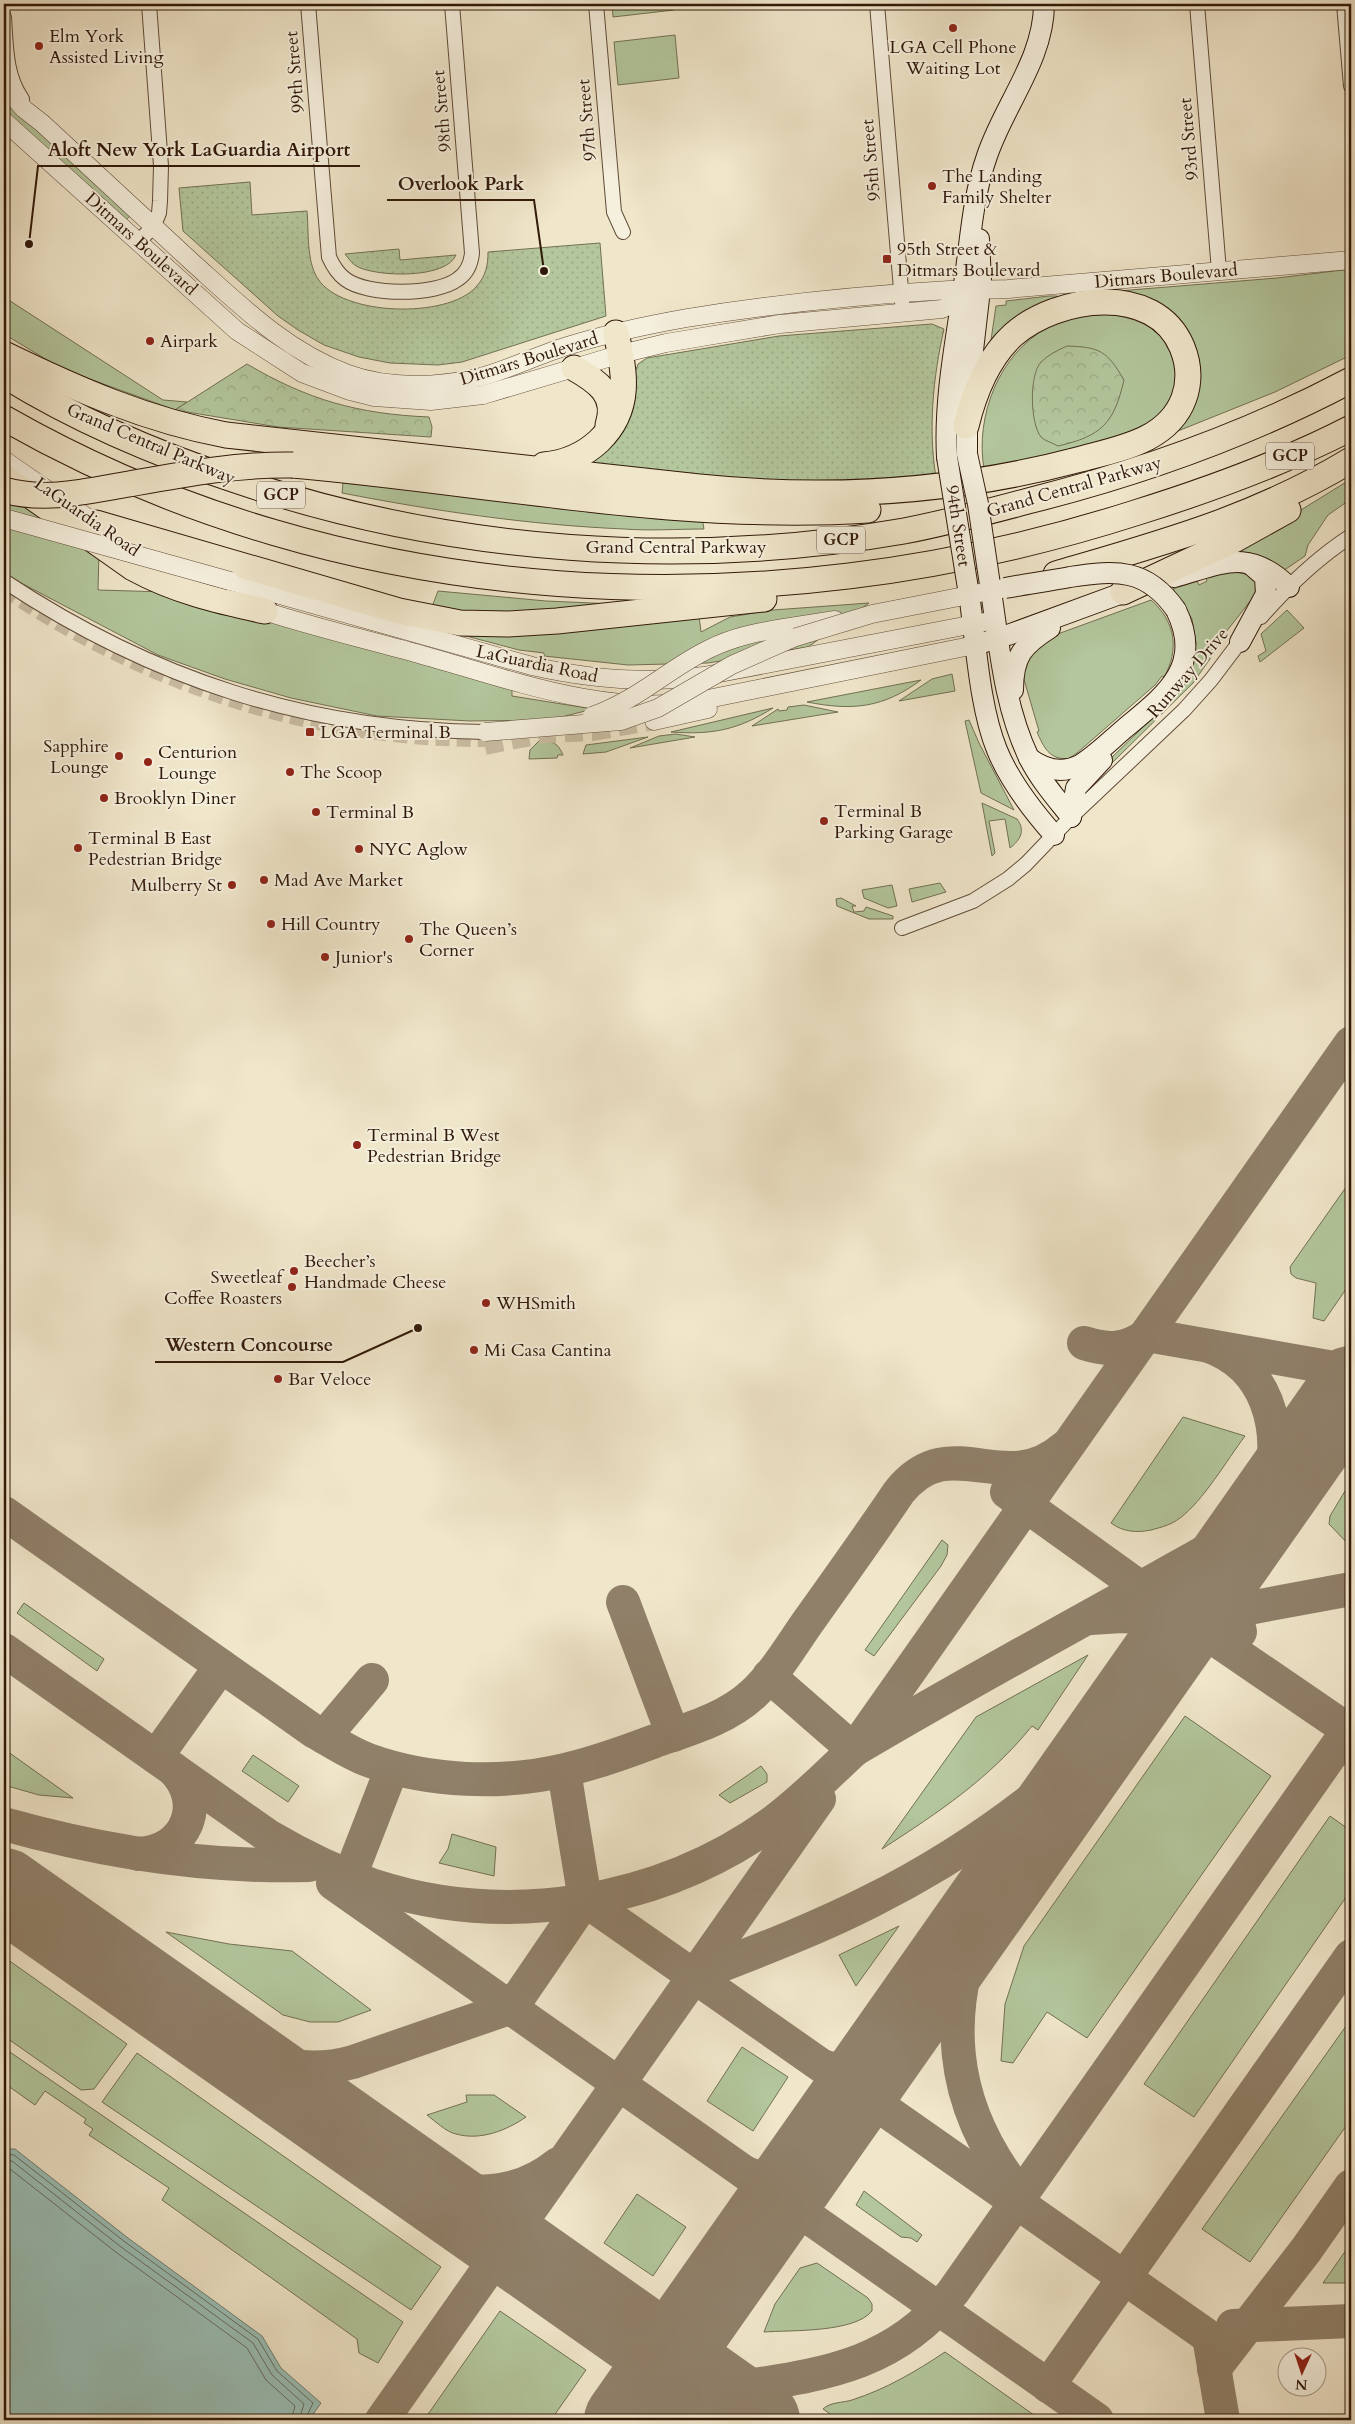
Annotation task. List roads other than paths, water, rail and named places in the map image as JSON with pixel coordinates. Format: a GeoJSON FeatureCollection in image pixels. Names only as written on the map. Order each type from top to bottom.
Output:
{"type":"FeatureCollection","features":[{"type":"Feature","properties":{"kind":"highway"},"geometry":{"type":"LineString","coordinates":[[449,458],[754,492],[867,493],[966,483],[1062,464],[1136,443],[1155,434],[1169,423],[1183,400],[1188,377],[1184,352],[1177,336],[1163,322],[1139,309],[1101,302],[1060,308],[1031,321],[1012,336],[1001,348],[979,386],[966,426]]}},
{"type":"Feature","properties":{"kind":"highway"},"geometry":{"type":"LineString","coordinates":[[4,354],[116,405],[183,426],[265,440],[532,465],[555,464],[579,455],[601,439],[614,424],[620,411],[624,381],[619,343]]}},
{"type":"Feature","properties":{"kind":"highway"},"geometry":{"type":"LineString","coordinates":[[574,368],[601,385],[608,395],[610,417],[601,439]]}},
{"type":"Feature","properties":{"kind":"highway","name":"Grand Central Parkway"},"geometry":{"type":"LineString","coordinates":[[4,375],[98,425],[215,474],[294,499],[368,518],[452,534],[579,547],[668,551],[798,545],[939,524],[1096,484],[1156,464],[1240,432],[1351,380]]}},
{"type":"Feature","properties":{"kind":"highway","name":"Grand Central Parkway"},"geometry":{"type":"LineString","coordinates":[[4,418],[113,474],[211,513],[291,539],[342,552],[441,570],[579,584],[725,586],[821,579],[886,571],[969,558],[1021,546],[1108,522],[1190,495],[1300,452],[1351,428]]}},
{"type":"Feature","properties":{"kind":"highway"},"geometry":{"type":"LineString","coordinates":[[999,593],[1205,530],[1267,504],[1351,460]]}},
{"type":"Feature","properties":{"kind":"highway"},"geometry":{"type":"LineString","coordinates":[[4,490],[26,494],[56,495],[218,468],[293,465],[603,502],[754,513],[825,512],[891,508],[1096,484]]}},
{"type":"Feature","properties":{"kind":"highway"},"geometry":{"type":"LineString","coordinates":[[1122,592],[1258,528],[1351,470]]}},
{"type":"Feature","properties":{"kind":"highway"},"geometry":{"type":"LineString","coordinates":[[4,477],[133,568],[171,587],[212,600],[265,611]]}},
{"type":"Feature","properties":{"kind":"highway"},"geometry":{"type":"LineString","coordinates":[[96,523],[399,612],[441,620],[484,624],[557,621],[773,598],[928,569],[1021,546]]}},
{"type":"Feature","properties":{"kind":"main road","name":"94th Street"},"geometry":{"type":"LineString","coordinates":[[1044,4],[1043,23],[1036,47],[987,154],[979,180],[968,293],[947,416],[947,457],[970,601],[975,645],[989,724],[997,749],[1017,787],[1054,835]]}},
{"type":"Feature","properties":{"kind":"main road","name":"94th Street"},"geometry":{"type":"LineString","coordinates":[[968,293],[969,379],[966,426],[967,454],[999,593],[997,629],[1004,679],[1017,727],[1029,758],[1044,782],[1072,817]]}},
{"type":"Feature","properties":{"kind":"main road"},"geometry":{"type":"LineString","coordinates":[[1240,562],[1262,573],[1267,582],[1264,599],[1240,642]]}},
{"type":"Feature","properties":{"kind":"main road"},"geometry":{"type":"LineString","coordinates":[[975,645],[997,629],[1076,611],[1122,592],[1225,563],[1255,564],[1268,569],[1289,587]]}},
{"type":"Feature","properties":{"kind":"main road"},"geometry":{"type":"LineString","coordinates":[[999,593],[1094,573],[1118,572],[1138,577],[1154,586],[1166,596],[1176,610],[1185,636],[1182,667],[1171,687],[1085,762],[1074,768],[1056,771],[1042,766],[1029,758]]}},
{"type":"Feature","properties":{"kind":"main road"},"geometry":{"type":"LineString","coordinates":[[1017,727],[1013,685],[1015,667],[1020,654],[1033,638],[1076,611]]}},
{"type":"Feature","properties":{"kind":"main road"},"geometry":{"type":"LineString","coordinates":[[1072,817],[1076,788],[1141,715]]}},
{"type":"Feature","properties":{"kind":"street"},"geometry":{"type":"LineString","coordinates":[[138,242],[153,227],[159,212],[161,166],[149,4]]}},
{"type":"Feature","properties":{"kind":"street","name":"99th Street"},"geometry":{"type":"LineString","coordinates":[[308,4],[329,257]]}},
{"type":"Feature","properties":{"kind":"street","name":"98th Street"},"geometry":{"type":"LineString","coordinates":[[329,257],[336,270],[351,283],[381,290],[424,290],[449,284],[465,273],[471,262],[472,245],[452,4]]}},
{"type":"Feature","properties":{"kind":"street","name":"97th Street"},"geometry":{"type":"LineString","coordinates":[[596,4],[614,212],[623,232]]}},
{"type":"Feature","properties":{"kind":"street","name":"95th Street"},"geometry":{"type":"LineString","coordinates":[[877,4],[903,313]]}},
{"type":"Feature","properties":{"kind":"street","name":"93rd Street"},"geometry":{"type":"LineString","coordinates":[[1197,4],[1219,271]]}},
{"type":"Feature","properties":{"kind":"street"},"geometry":{"type":"LineString","coordinates":[[1344,4],[1351,86]]}},
{"type":"Feature","properties":{"kind":"street"},"geometry":{"type":"LineString","coordinates":[[4,17],[8,69],[14,86],[26,105],[42,123]]}},
{"type":"Feature","properties":{"kind":"street","name":"Ditmars Boulevard"},"geometry":{"type":"LineString","coordinates":[[4,86],[24,109],[42,123],[246,311],[284,342],[320,362],[351,375],[384,382],[411,384],[451,382],[482,376],[566,347],[942,309],[968,293]]}},
{"type":"Feature","properties":{"kind":"street","name":"Ditmars Boulevard"},"geometry":{"type":"LineString","coordinates":[[4,122],[237,331],[302,373],[350,391],[404,400],[456,400],[483,395],[574,368],[619,343],[684,318],[754,308],[902,294],[968,293],[1351,260]]}},
{"type":"Feature","properties":{"kind":"street","name":"LaGuardia Road"},"geometry":{"type":"LineString","coordinates":[[4,460],[157,565],[186,582],[265,611],[537,687],[618,703],[675,704],[975,645]]}},
{"type":"Feature","properties":{"kind":"street","name":"LaGuardia Road"},"geometry":{"type":"LineString","coordinates":[[4,518],[502,658],[557,672],[604,678],[656,681],[684,679],[973,624],[997,629]]}},
{"type":"Feature","properties":{"kind":"street","name":"Runway Drive"},"geometry":{"type":"LineString","coordinates":[[902,928],[966,904],[990,892],[1026,864],[1072,817],[1184,710],[1211,680],[1240,642],[1289,587],[1351,536]]}},
{"type":"Feature","properties":{"kind":"street"},"geometry":{"type":"LineString","coordinates":[[4,581],[70,623],[122,650],[178,674],[233,693],[293,710],[365,723],[429,730],[486,732],[542,726],[595,725],[634,718],[658,708],[752,656],[793,638],[872,614]]}},
{"type":"Feature","properties":{"kind":"street"},"geometry":{"type":"LineString","coordinates":[[592,716],[637,696],[708,650],[735,638],[777,629],[999,593]]}},
{"type":"Feature","properties":{"kind":"street"},"geometry":{"type":"LineString","coordinates":[[654,721],[734,703],[771,685]]}},
{"type":"Feature","properties":{"kind":"water"},"geometry":{"type":"Polygon","coordinates":[[[4,2149],[15,2149],[128,2238],[262,2336],[281,2368],[321,2403],[309,2420],[4,2420],[4,2149]]]}},
{"type":"Feature","properties":{"kind":"tunnel"},"geometry":{"type":"LineString","coordinates":[[4,590],[58,624],[115,654],[174,679],[234,701],[295,718],[358,730],[422,738],[486,740]]}},
{"type":"Feature","properties":{"kind":"tunnel"},"geometry":{"type":"LineString","coordinates":[[485,746],[546,734],[593,732],[654,721]]}},
{"type":"Feature","properties":{"kind":"place","name":"LGA Cell Phone Waiting Lot"},"geometry":{"type":"Point","coordinates":[953,28]}},
{"type":"Feature","properties":{"kind":"place","name":"Elm York Assisted Living"},"geometry":{"type":"Point","coordinates":[39,46]}},
{"type":"Feature","properties":{"kind":"place","name":"The Landing Family Shelter"},"geometry":{"type":"Point","coordinates":[932,186]}},
{"type":"Feature","properties":{"kind":"place","name":"Aloft New York LaGuardia Airport"},"geometry":{"type":"Point","coordinates":[29,244]}},
{"type":"Feature","properties":{"kind":"place","name":"95th Street & Ditmars Boulevard"},"geometry":{"type":"Point","coordinates":[887,259]}},
{"type":"Feature","properties":{"kind":"place","name":"Overlook Park"},"geometry":{"type":"Point","coordinates":[544,271]}},
{"type":"Feature","properties":{"kind":"place","name":"Airpark"},"geometry":{"type":"Point","coordinates":[150,341]}},
{"type":"Feature","properties":{"kind":"place","name":"LGA Terminal B"},"geometry":{"type":"Point","coordinates":[310,732]}},
{"type":"Feature","properties":{"kind":"place","name":"Sapphire Lounge"},"geometry":{"type":"Point","coordinates":[119,756]}},
{"type":"Feature","properties":{"kind":"place","name":"Centurion Lounge"},"geometry":{"type":"Point","coordinates":[148,762]}},
{"type":"Feature","properties":{"kind":"place","name":"The Scoop"},"geometry":{"type":"Point","coordinates":[290,772]}},
{"type":"Feature","properties":{"kind":"place","name":"Brooklyn Diner"},"geometry":{"type":"Point","coordinates":[104,798]}},
{"type":"Feature","properties":{"kind":"place","name":"Terminal B"},"geometry":{"type":"Point","coordinates":[316,812]}},
{"type":"Feature","properties":{"kind":"place","name":"Terminal B Parking Garage"},"geometry":{"type":"Point","coordinates":[824,821]}},
{"type":"Feature","properties":{"kind":"place","name":"Terminal B East Pedestrian Bridge"},"geometry":{"type":"Point","coordinates":[78,848]}},
{"type":"Feature","properties":{"kind":"place","name":"NYC Aglow"},"geometry":{"type":"Point","coordinates":[359,849]}},
{"type":"Feature","properties":{"kind":"place","name":"Mad Ave Market"},"geometry":{"type":"Point","coordinates":[264,880]}},
{"type":"Feature","properties":{"kind":"place","name":"Mulberry St"},"geometry":{"type":"Point","coordinates":[232,885]}},
{"type":"Feature","properties":{"kind":"place","name":"Hill Country"},"geometry":{"type":"Point","coordinates":[271,924]}},
{"type":"Feature","properties":{"kind":"place","name":"The Queen’s Corner"},"geometry":{"type":"Point","coordinates":[409,939]}},
{"type":"Feature","properties":{"kind":"place","name":"Junior's"},"geometry":{"type":"Point","coordinates":[325,957]}},
{"type":"Feature","properties":{"kind":"place","name":"Terminal B West Pedestrian Bridge"},"geometry":{"type":"Point","coordinates":[357,1145]}},
{"type":"Feature","properties":{"kind":"place","name":"Beecher’s Handmade Cheese"},"geometry":{"type":"Point","coordinates":[294,1271]}},
{"type":"Feature","properties":{"kind":"place","name":"Sweetleaf Coffee Roasters"},"geometry":{"type":"Point","coordinates":[292,1287]}},
{"type":"Feature","properties":{"kind":"place","name":"WHSmith"},"geometry":{"type":"Point","coordinates":[486,1303]}},
{"type":"Feature","properties":{"kind":"place","name":"Western Concourse"},"geometry":{"type":"Point","coordinates":[418,1328]}},
{"type":"Feature","properties":{"kind":"place","name":"Mi Casa Cantina"},"geometry":{"type":"Point","coordinates":[474,1350]}},
{"type":"Feature","properties":{"kind":"place","name":"Bar Veloce"},"geometry":{"type":"Point","coordinates":[278,1379]}}]}
